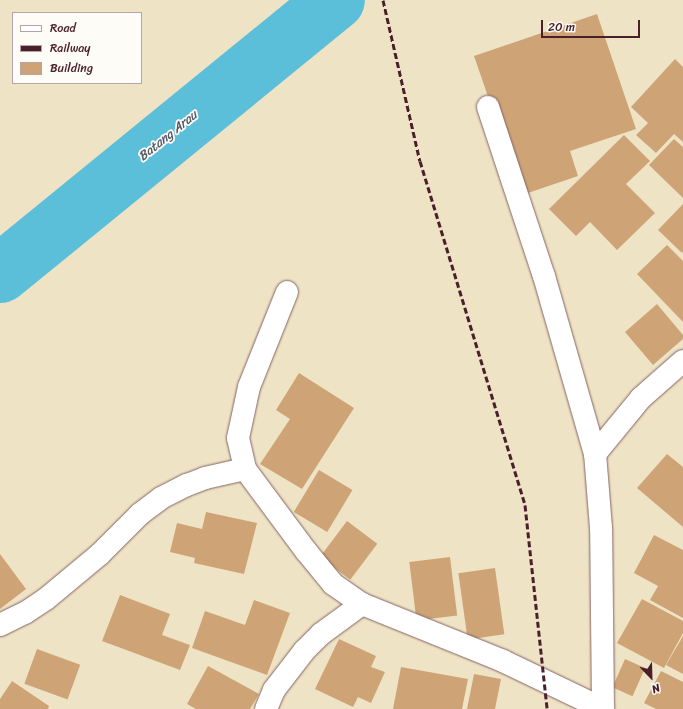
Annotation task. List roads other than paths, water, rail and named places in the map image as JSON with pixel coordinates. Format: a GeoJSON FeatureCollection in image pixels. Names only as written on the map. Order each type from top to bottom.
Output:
{"type":"FeatureCollection","features":[{"type":"Feature","properties":{"kind":"street"},"geometry":{"type":"LineString","coordinates":[[287,292],[249,387],[238,438],[245,469],[333,584],[362,604],[503,661],[603,709],[601,528],[596,454],[544,276],[488,107]]}},
{"type":"Feature","properties":{"kind":"street"},"geometry":{"type":"LineString","coordinates":[[596,454],[641,398],[683,361]]}},
{"type":"Feature","properties":{"kind":"street"},"geometry":{"type":"LineString","coordinates":[[0,625],[25,613],[51,595],[100,554],[140,514],[161,498],[199,480],[245,469]]}},
{"type":"Feature","properties":{"kind":"street"},"geometry":{"type":"LineString","coordinates":[[266,709],[274,690],[304,651],[321,634],[362,604]]}},
{"type":"Feature","properties":{"kind":"waterway","name":"Batang Arau"},"geometry":{"type":"LineString","coordinates":[[0,273],[335,0]]}},
{"type":"Feature","properties":{"kind":"railway"},"geometry":{"type":"LineString","coordinates":[[383,0],[420,161],[525,505],[547,709]]}}]}
